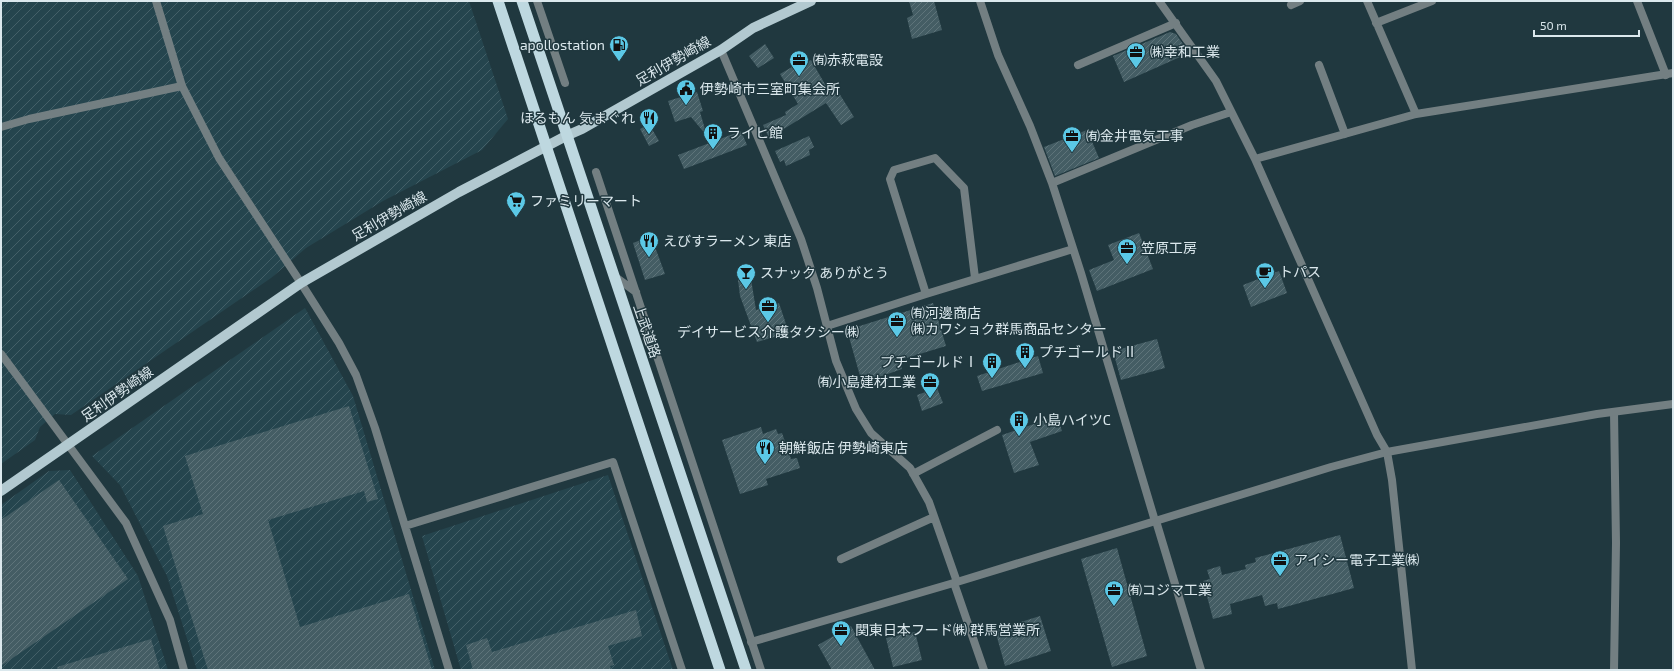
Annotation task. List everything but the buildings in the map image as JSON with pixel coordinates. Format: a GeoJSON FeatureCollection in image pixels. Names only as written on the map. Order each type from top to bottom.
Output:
{"type":"FeatureCollection","features":[{"type":"Feature","properties":{"kind":"highway"},"geometry":{"type":"LineString","coordinates":[[498,1],[720,670]]}},
{"type":"Feature","properties":{"kind":"highway","name":"上武道路"},"geometry":{"type":"LineString","coordinates":[[522,1],[746,670]]}},
{"type":"Feature","properties":{"kind":"main road","name":"足利伊勢崎線"},"geometry":{"type":"LineString","coordinates":[[1,491],[301,283],[459,192],[582,129],[721,50],[753,28],[811,1]]}},
{"type":"Feature","properties":{"kind":"street"},"geometry":{"type":"LineString","coordinates":[[156,1],[182,86],[219,158],[339,342],[356,375],[366,400],[449,670]]}},
{"type":"Feature","properties":{"kind":"street"},"geometry":{"type":"LineString","coordinates":[[537,1],[565,83]]}},
{"type":"Feature","properties":{"kind":"street"},"geometry":{"type":"LineString","coordinates":[[980,1],[998,55],[1030,126],[1052,183],[1201,670]]}},
{"type":"Feature","properties":{"kind":"street"},"geometry":{"type":"LineString","coordinates":[[1160,1],[1216,81],[1232,112],[1255,159],[1377,436],[1387,452],[1392,480],[1412,670]]}},
{"type":"Feature","properties":{"kind":"street"},"geometry":{"type":"LineString","coordinates":[[1291,5],[1300,1]]}},
{"type":"Feature","properties":{"kind":"street"},"geometry":{"type":"LineString","coordinates":[[1367,1],[1416,114]]}},
{"type":"Feature","properties":{"kind":"street"},"geometry":{"type":"LineString","coordinates":[[1376,22],[1432,1]]}},
{"type":"Feature","properties":{"kind":"street"},"geometry":{"type":"LineString","coordinates":[[1255,159],[1416,114],[1669,74],[1636,1]]}},
{"type":"Feature","properties":{"kind":"street"},"geometry":{"type":"LineString","coordinates":[[1078,65],[1176,22]]}},
{"type":"Feature","properties":{"kind":"street"},"geometry":{"type":"LineString","coordinates":[[721,50],[801,239],[817,288],[836,361],[856,410],[871,433],[910,468],[928,502],[984,670]]}},
{"type":"Feature","properties":{"kind":"street"},"geometry":{"type":"LineString","coordinates":[[1319,65],[1345,134]]}},
{"type":"Feature","properties":{"kind":"street"},"geometry":{"type":"LineString","coordinates":[[1,126],[182,86]]}},
{"type":"Feature","properties":{"kind":"street"},"geometry":{"type":"LineString","coordinates":[[1052,183],[1192,125],[1232,112]]}},
{"type":"Feature","properties":{"kind":"street"},"geometry":{"type":"LineString","coordinates":[[926,294],[890,179],[894,170],[935,158],[964,188],[975,278]]}},
{"type":"Feature","properties":{"kind":"street"},"geometry":{"type":"LineString","coordinates":[[596,172],[761,670]]}},
{"type":"Feature","properties":{"kind":"street"},"geometry":{"type":"LineString","coordinates":[[827,326],[975,278],[1073,249]]}},
{"type":"Feature","properties":{"kind":"street"},"geometry":{"type":"LineString","coordinates":[[613,276],[636,292]]}},
{"type":"Feature","properties":{"kind":"street"},"geometry":{"type":"LineString","coordinates":[[1,354],[126,523],[170,620],[184,670]]}},
{"type":"Feature","properties":{"kind":"street"},"geometry":{"type":"LineString","coordinates":[[751,642],[955,582],[1331,467],[1387,452],[1614,412],[1673,404]]}},
{"type":"Feature","properties":{"kind":"street"},"geometry":{"type":"LineString","coordinates":[[1614,412],[1616,543],[1614,670]]}},
{"type":"Feature","properties":{"kind":"street"},"geometry":{"type":"LineString","coordinates":[[912,474],[997,430]]}},
{"type":"Feature","properties":{"kind":"street"},"geometry":{"type":"LineString","coordinates":[[405,526],[613,462],[682,670]]}},
{"type":"Feature","properties":{"kind":"street"},"geometry":{"type":"LineString","coordinates":[[840,559],[934,517]]}},
{"type":"Feature","properties":{"kind":"shaded area"},"geometry":{"type":"Polygon","coordinates":[[[1,1],[469,1],[508,119],[482,150],[383,201],[306,248],[271,278],[71,415],[55,414],[40,427],[35,440],[1,464],[1,1]]]}},
{"type":"Feature","properties":{"kind":"shaded area"},"geometry":{"type":"Polygon","coordinates":[[[305,308],[353,396],[435,670],[197,670],[167,576],[120,485],[92,456],[305,308]]]}},
{"type":"Feature","properties":{"kind":"shaded area"},"geometry":{"type":"Polygon","coordinates":[[[70,470],[138,576],[168,670],[1,670],[1,505],[49,471],[70,470]]]}},
{"type":"Feature","properties":{"kind":"shaded area"},"geometry":{"type":"Polygon","coordinates":[[[608,475],[673,670],[461,670],[422,536],[608,475]]]}},
{"type":"Feature","properties":{"kind":"place","name":"apollostation"},"geometry":{"type":"Point","coordinates":[619,62]}},
{"type":"Feature","properties":{"kind":"place","name":"㈱幸和工業"},"geometry":{"type":"Point","coordinates":[1136,69]}},
{"type":"Feature","properties":{"kind":"place","name":"㈲赤萩電設"},"geometry":{"type":"Point","coordinates":[799,77]}},
{"type":"Feature","properties":{"kind":"place","name":"伊勢崎市三室町集会所"},"geometry":{"type":"Point","coordinates":[686,106]}},
{"type":"Feature","properties":{"kind":"place","name":"ほるもん 気まぐれ"},"geometry":{"type":"Point","coordinates":[649,135]}},
{"type":"Feature","properties":{"kind":"place","name":"ライヒ館"},"geometry":{"type":"Point","coordinates":[713,150]}},
{"type":"Feature","properties":{"kind":"place","name":"㈲金井電気工事"},"geometry":{"type":"Point","coordinates":[1072,153]}},
{"type":"Feature","properties":{"kind":"place","name":"ファミリーマート"},"geometry":{"type":"Point","coordinates":[516,218]}},
{"type":"Feature","properties":{"kind":"place","name":"えびすラーメン 東店"},"geometry":{"type":"Point","coordinates":[649,258]}},
{"type":"Feature","properties":{"kind":"place","name":"笠原工房"},"geometry":{"type":"Point","coordinates":[1127,265]}},
{"type":"Feature","properties":{"kind":"place","name":"トパス"},"geometry":{"type":"Point","coordinates":[1265,289]}},
{"type":"Feature","properties":{"kind":"place","name":"スナック ありがとう"},"geometry":{"type":"Point","coordinates":[746,290]}},
{"type":"Feature","properties":{"kind":"place","name":"デイサービス介護タクシー㈱"},"geometry":{"type":"Point","coordinates":[768,323]}},
{"type":"Feature","properties":{"kind":"place","name":"㈲河邊商店 ㈱カワショク群馬商品センター"},"geometry":{"type":"Point","coordinates":[897,338]}},
{"type":"Feature","properties":{"kind":"place","name":"プチゴールドⅡ"},"geometry":{"type":"Point","coordinates":[1025,369]}},
{"type":"Feature","properties":{"kind":"place","name":"プチゴールドⅠ"},"geometry":{"type":"Point","coordinates":[992,379]}},
{"type":"Feature","properties":{"kind":"place","name":"㈲小島建材工業"},"geometry":{"type":"Point","coordinates":[930,399]}},
{"type":"Feature","properties":{"kind":"place","name":"小島ハイツC"},"geometry":{"type":"Point","coordinates":[1019,437]}},
{"type":"Feature","properties":{"kind":"place","name":"朝鮮飯店 伊勢崎東店"},"geometry":{"type":"Point","coordinates":[765,465]}},
{"type":"Feature","properties":{"kind":"place","name":"アイシー電子工業㈱"},"geometry":{"type":"Point","coordinates":[1280,577]}},
{"type":"Feature","properties":{"kind":"place","name":"㈲コジマ工業"},"geometry":{"type":"Point","coordinates":[1114,607]}},
{"type":"Feature","properties":{"kind":"place","name":"関東日本フード㈱ 群馬営業所"},"geometry":{"type":"Point","coordinates":[841,647]}}]}
